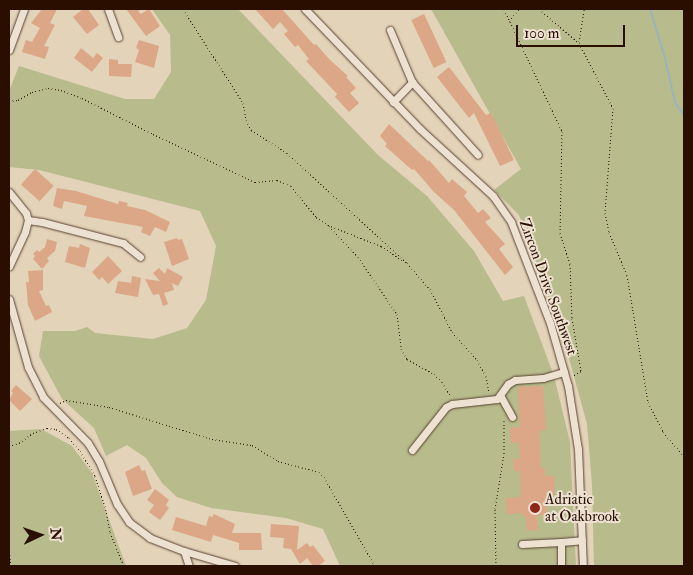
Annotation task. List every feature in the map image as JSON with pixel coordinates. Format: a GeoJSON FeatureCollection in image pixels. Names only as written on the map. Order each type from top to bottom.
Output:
{"type":"FeatureCollection","features":[{"type":"Feature","properties":{"kind":"street"},"geometry":{"type":"LineString","coordinates":[[9,50],[10,41],[24,9]]}},
{"type":"Feature","properties":{"kind":"street"},"geometry":{"type":"LineString","coordinates":[[108,9],[118,37]]}},
{"type":"Feature","properties":{"kind":"street","name":"Zircon Drive Southwest"},"geometry":{"type":"LineString","coordinates":[[305,9],[393,102],[454,161],[480,183],[504,210],[550,323],[565,376],[578,449],[582,566]]}},
{"type":"Feature","properties":{"kind":"street"},"geometry":{"type":"LineString","coordinates":[[390,30],[412,82],[478,155]]}},
{"type":"Feature","properties":{"kind":"street"},"geometry":{"type":"LineString","coordinates":[[393,102],[412,82]]}},
{"type":"Feature","properties":{"kind":"street"},"geometry":{"type":"LineString","coordinates":[[9,192],[26,213],[28,220],[25,232],[9,266]]}},
{"type":"Feature","properties":{"kind":"street"},"geometry":{"type":"LineString","coordinates":[[28,220],[123,243],[140,257]]}},
{"type":"Feature","properties":{"kind":"street"},"geometry":{"type":"LineString","coordinates":[[9,299],[34,382],[43,397],[88,443],[99,460],[117,504],[129,522],[150,538],[184,551],[235,566]]}},
{"type":"Feature","properties":{"kind":"street"},"geometry":{"type":"LineString","coordinates":[[412,450],[446,408],[454,404],[497,399],[508,384],[515,380],[565,376]]}},
{"type":"Feature","properties":{"kind":"street"},"geometry":{"type":"LineString","coordinates":[[500,395],[510,415]]}},
{"type":"Feature","properties":{"kind":"street"},"geometry":{"type":"LineString","coordinates":[[522,544],[582,540]]}},
{"type":"Feature","properties":{"kind":"street"},"geometry":{"type":"LineString","coordinates":[[561,542],[561,566]]}},
{"type":"Feature","properties":{"kind":"street"},"geometry":{"type":"LineString","coordinates":[[184,551],[189,566]]}},
{"type":"Feature","properties":{"kind":"path"},"geometry":{"type":"LineString","coordinates":[[183,9],[243,103],[246,120],[251,130],[287,153],[406,263],[430,289],[452,332],[477,360],[486,376],[490,401]]}},
{"type":"Feature","properties":{"kind":"path"},"geometry":{"type":"LineString","coordinates":[[504,9],[562,131],[560,233],[570,264],[572,318],[581,371],[565,376]]}},
{"type":"Feature","properties":{"kind":"path"},"geometry":{"type":"LineString","coordinates":[[509,22],[519,9]]}},
{"type":"Feature","properties":{"kind":"path"},"geometry":{"type":"LineString","coordinates":[[538,9],[579,43],[613,108],[605,213],[609,232],[627,275],[648,402],[664,432],[684,456]]}},
{"type":"Feature","properties":{"kind":"path"},"geometry":{"type":"LineString","coordinates":[[579,43],[584,9]]}},
{"type":"Feature","properties":{"kind":"path"},"geometry":{"type":"LineString","coordinates":[[9,101],[15,101],[32,92],[48,88],[61,90],[82,98],[255,182],[277,180],[290,186],[316,217],[328,225],[381,246],[406,263]]}},
{"type":"Feature","properties":{"kind":"path"},"geometry":{"type":"LineString","coordinates":[[328,225],[358,257],[397,314],[401,349],[407,359],[434,374],[442,382],[454,404]]}},
{"type":"Feature","properties":{"kind":"path"},"geometry":{"type":"LineString","coordinates":[[55,410],[66,400],[109,407],[212,439],[252,445],[278,461],[319,472],[324,477],[375,566]]}},
{"type":"Feature","properties":{"kind":"path"},"geometry":{"type":"LineString","coordinates":[[496,566],[495,509],[504,453],[504,419],[510,415]]}},
{"type":"Feature","properties":{"kind":"path"},"geometry":{"type":"LineString","coordinates":[[9,446],[19,443],[33,433],[47,428],[56,429],[70,438],[95,476],[105,506],[110,532],[124,566]]}},
{"type":"Feature","properties":{"kind":"path"},"geometry":{"type":"LineString","coordinates":[[9,548],[11,566]]}},
{"type":"Feature","properties":{"kind":"green space"},"geometry":{"type":"Polygon","coordinates":[[[152,9],[238,9],[378,155],[427,196],[474,251],[503,301],[524,296],[554,376],[570,442],[576,566],[340,566],[323,529],[286,518],[211,508],[177,497],[162,483],[146,458],[127,445],[106,456],[94,428],[62,399],[39,356],[43,331],[75,331],[87,327],[95,333],[153,339],[187,328],[206,300],[216,246],[200,211],[39,170],[9,167],[9,91],[19,66],[125,99],[154,99],[171,72],[170,35],[152,9]]]}},
{"type":"Feature","properties":{"kind":"green space"},"geometry":{"type":"Polygon","coordinates":[[[431,9],[684,9],[684,566],[594,566],[592,485],[587,424],[567,351],[519,215],[494,190],[521,169],[431,9]]]}},
{"type":"Feature","properties":{"kind":"green space"},"geometry":{"type":"Polygon","coordinates":[[[41,429],[72,446],[92,473],[126,566],[9,566],[9,431],[41,429]]]}},
{"type":"Feature","properties":{"kind":"building"},"geometry":{"type":"Polygon","coordinates":[[[42,9],[57,9],[50,23],[55,25],[44,46],[49,47],[45,59],[22,52],[26,40],[32,42],[40,28],[31,23],[42,9]]]}},
{"type":"Feature","properties":{"kind":"building"},"geometry":{"type":"Polygon","coordinates":[[[83,9],[88,9],[99,25],[87,34],[73,17],[83,9]]]}},
{"type":"Feature","properties":{"kind":"building"},"geometry":{"type":"Polygon","coordinates":[[[126,9],[141,9],[138,11],[141,14],[149,9],[160,26],[146,36],[126,9]]]}},
{"type":"Feature","properties":{"kind":"building"},"geometry":{"type":"Polygon","coordinates":[[[255,9],[282,9],[314,45],[316,44],[348,76],[346,77],[356,88],[350,93],[359,103],[349,112],[335,97],[337,94],[306,61],[309,59],[298,45],[295,47],[284,34],[288,31],[280,22],[273,29],[255,9]]]}},
{"type":"Feature","properties":{"kind":"building"},"geometry":{"type":"Polygon","coordinates":[[[424,14],[446,62],[434,68],[411,20],[424,14]]]}},
{"type":"Feature","properties":{"kind":"building"},"geometry":{"type":"Polygon","coordinates":[[[139,40],[159,46],[154,68],[135,62],[139,50],[136,48],[139,40]]]}},
{"type":"Feature","properties":{"kind":"building"},"geometry":{"type":"Polygon","coordinates":[[[81,48],[93,58],[97,53],[103,58],[92,72],[74,58],[81,48]]]}},
{"type":"Feature","properties":{"kind":"building"},"geometry":{"type":"Polygon","coordinates":[[[109,59],[118,60],[118,64],[132,64],[131,77],[109,76],[109,59]]]}},
{"type":"Feature","properties":{"kind":"building"},"geometry":{"type":"Polygon","coordinates":[[[449,67],[486,115],[491,113],[514,160],[500,166],[474,113],[469,118],[437,77],[449,67]]]}},
{"type":"Feature","properties":{"kind":"building"},"geometry":{"type":"Polygon","coordinates":[[[389,124],[429,160],[449,183],[452,179],[467,192],[464,196],[478,213],[483,209],[491,218],[485,222],[505,244],[499,249],[513,267],[505,275],[454,210],[434,192],[414,169],[412,170],[385,146],[387,144],[380,136],[389,124]]]}},
{"type":"Feature","properties":{"kind":"building"},"geometry":{"type":"Polygon","coordinates":[[[35,169],[54,186],[40,201],[21,185],[35,169]]]}},
{"type":"Feature","properties":{"kind":"building"},"geometry":{"type":"Polygon","coordinates":[[[57,188],[76,191],[118,204],[119,201],[128,203],[127,206],[145,210],[170,222],[166,232],[155,227],[150,236],[141,232],[143,227],[84,216],[87,206],[64,201],[62,209],[53,206],[57,188]]]}},
{"type":"Feature","properties":{"kind":"building"},"geometry":{"type":"Polygon","coordinates":[[[177,238],[178,240],[182,239],[189,259],[172,266],[164,242],[177,238]]]}},
{"type":"Feature","properties":{"kind":"building"},"geometry":{"type":"Polygon","coordinates":[[[47,239],[57,242],[55,251],[47,258],[49,261],[42,269],[33,259],[35,256],[33,254],[45,247],[47,239]]]}},
{"type":"Feature","properties":{"kind":"building"},"geometry":{"type":"Polygon","coordinates":[[[80,244],[90,248],[85,268],[65,262],[69,246],[79,248],[80,244]]]}},
{"type":"Feature","properties":{"kind":"building"},"geometry":{"type":"Polygon","coordinates":[[[108,256],[122,271],[108,284],[102,277],[99,280],[92,272],[108,256]]]}},
{"type":"Feature","properties":{"kind":"building"},"geometry":{"type":"Polygon","coordinates":[[[159,268],[165,274],[167,268],[183,277],[178,286],[172,283],[174,290],[164,293],[168,304],[163,306],[159,294],[153,295],[145,279],[160,281],[153,273],[159,268]]]}},
{"type":"Feature","properties":{"kind":"building"},"geometry":{"type":"Polygon","coordinates":[[[43,270],[43,290],[39,291],[46,306],[49,305],[52,312],[35,321],[28,305],[26,282],[29,282],[28,271],[43,270]]]}},
{"type":"Feature","properties":{"kind":"building"},"geometry":{"type":"Polygon","coordinates":[[[132,276],[141,278],[138,297],[115,293],[118,281],[131,283],[132,276]]]}},
{"type":"Feature","properties":{"kind":"building"},"geometry":{"type":"Polygon","coordinates":[[[16,385],[32,399],[20,411],[9,400],[13,393],[11,391],[16,385]]]}},
{"type":"Feature","properties":{"kind":"building"},"geometry":{"type":"Polygon","coordinates":[[[543,386],[546,430],[539,431],[541,468],[545,467],[545,476],[554,476],[555,495],[546,495],[547,515],[537,516],[538,530],[527,531],[526,516],[522,516],[522,513],[507,514],[506,498],[521,497],[520,471],[514,471],[513,459],[520,459],[519,443],[511,443],[510,428],[520,427],[518,387],[543,386]]]}},
{"type":"Feature","properties":{"kind":"building"},"geometry":{"type":"Polygon","coordinates":[[[139,465],[142,471],[145,470],[152,489],[133,496],[125,472],[139,465]]]}},
{"type":"Feature","properties":{"kind":"building"},"geometry":{"type":"Polygon","coordinates":[[[155,489],[169,500],[166,505],[169,508],[160,520],[149,512],[154,505],[147,500],[155,489]]]}},
{"type":"Feature","properties":{"kind":"building"},"geometry":{"type":"Polygon","coordinates":[[[214,514],[235,524],[232,533],[261,533],[262,550],[239,550],[239,543],[213,535],[211,542],[172,530],[176,517],[206,526],[209,516],[212,517],[214,514]]]}},
{"type":"Feature","properties":{"kind":"building"},"geometry":{"type":"Polygon","coordinates":[[[271,524],[299,526],[297,550],[307,543],[310,547],[313,545],[325,561],[318,566],[313,566],[307,558],[300,564],[291,549],[283,548],[284,538],[270,537],[271,524]]]}},
{"type":"Feature","properties":{"kind":"waterway"},"geometry":{"type":"LineString","coordinates":[[650,9],[665,58],[675,102],[684,116]]}},
{"type":"Feature","properties":{"kind":"place","name":"Adriatic at Oakbrook"},"geometry":{"type":"Point","coordinates":[535,508]}}]}
